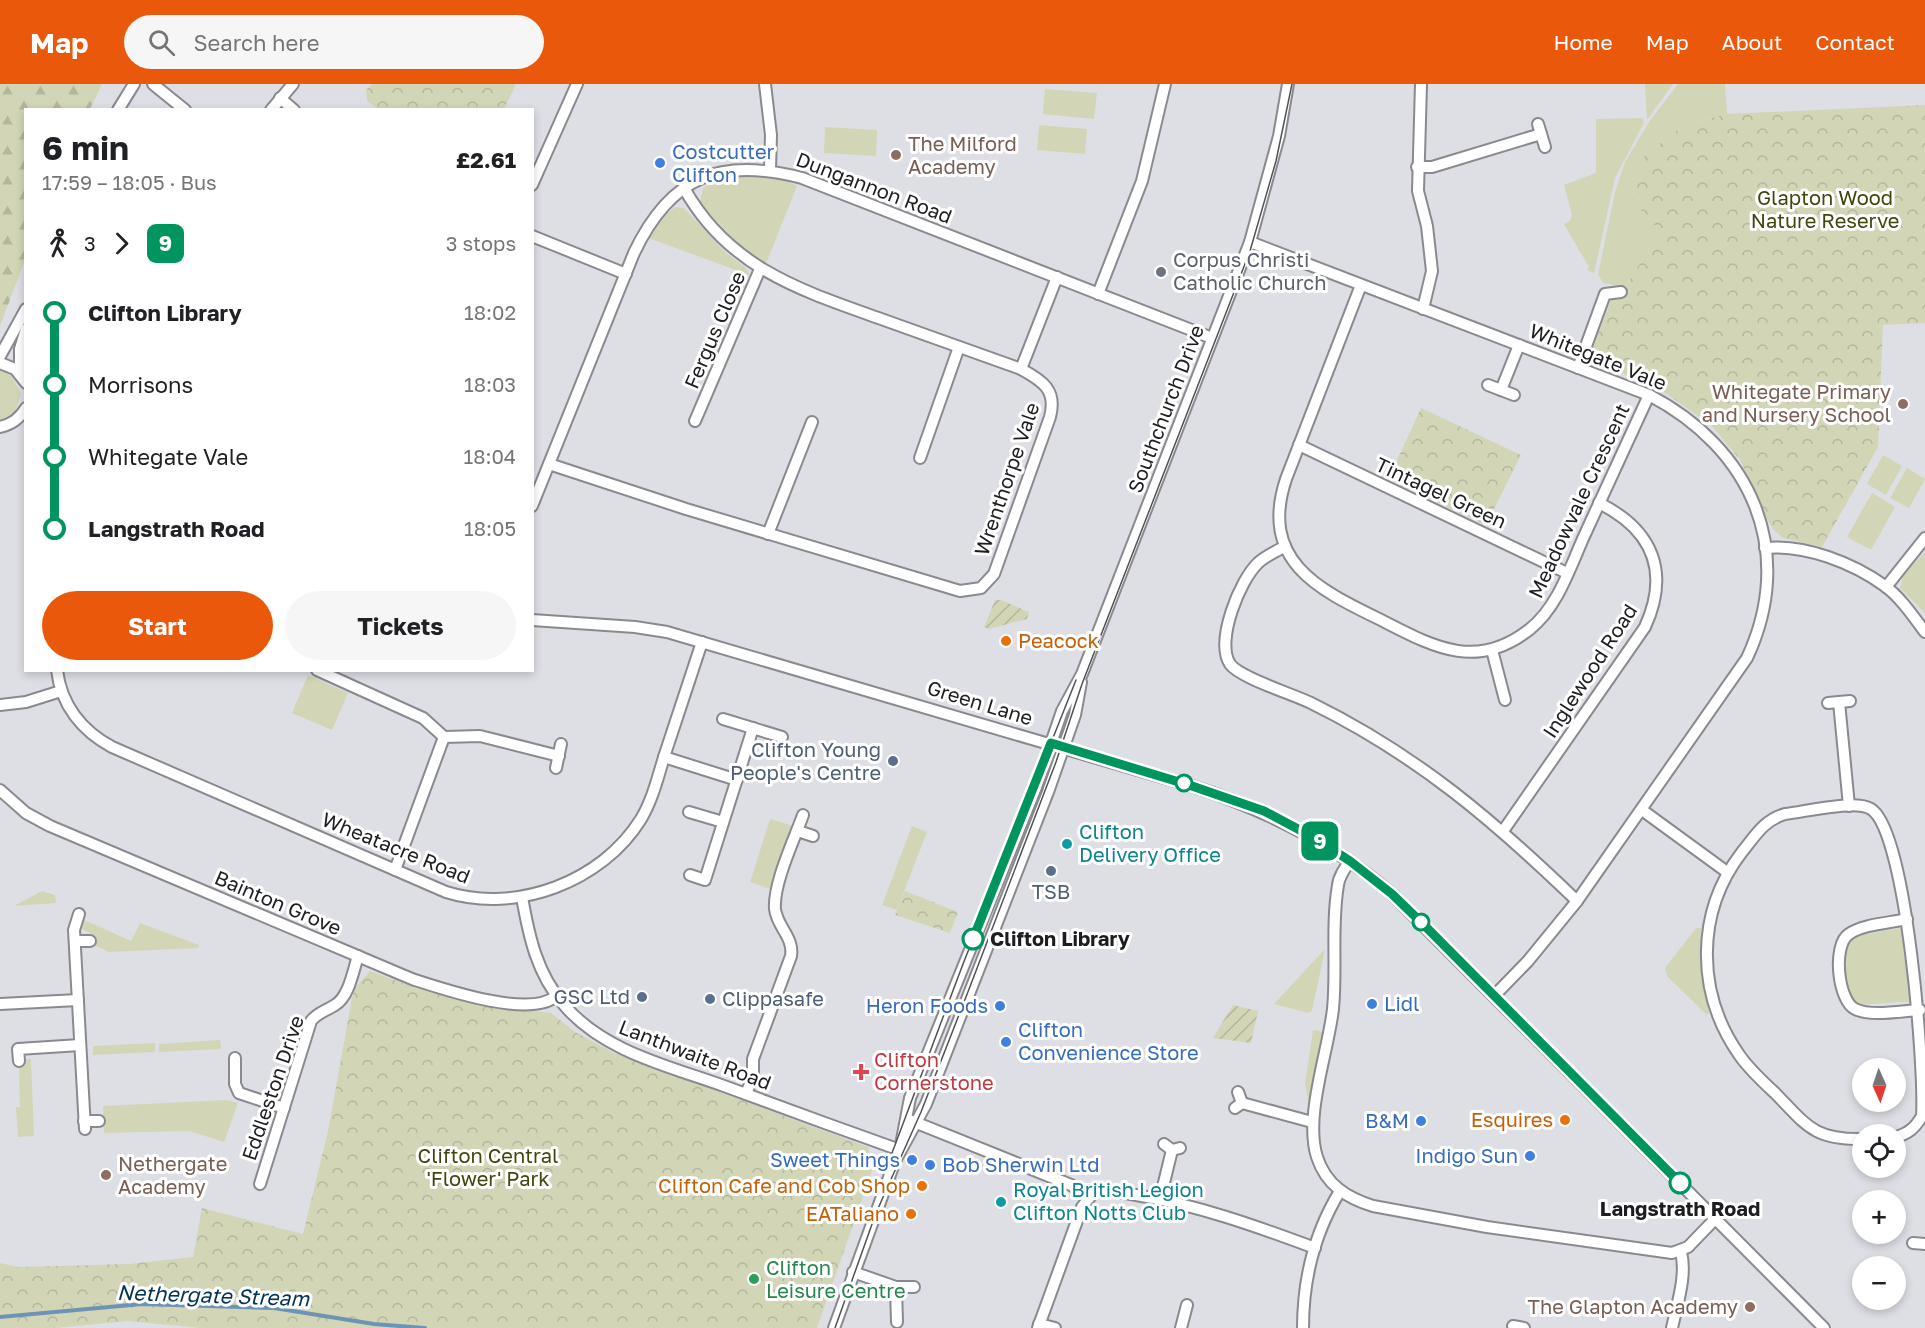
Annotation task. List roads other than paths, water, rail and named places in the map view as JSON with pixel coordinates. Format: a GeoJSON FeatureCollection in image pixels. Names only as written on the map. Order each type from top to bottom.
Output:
{"type":"FeatureCollection","features":[{"type":"Feature","properties":{"kind":"street"},"geometry":{"type":"LineString","coordinates":[[119,108],[134,84]]}},
{"type":"Feature","properties":{"kind":"street"},"geometry":{"type":"LineString","coordinates":[[153,84],[183,108]]}},
{"type":"Feature","properties":{"kind":"street"},"geometry":{"type":"LineString","coordinates":[[272,108],[293,84]]}},
{"type":"Feature","properties":{"kind":"street"},"geometry":{"type":"LineString","coordinates":[[534,181],[577,84]]}},
{"type":"Feature","properties":{"kind":"street"},"geometry":{"type":"LineString","coordinates":[[765,84],[771,135],[770,169]]}},
{"type":"Feature","properties":{"kind":"street"},"geometry":{"type":"LineString","coordinates":[[1098,294],[1142,181],[1165,84]]}},
{"type":"Feature","properties":{"kind":"street","name":"Southchurch Drive"},"geometry":{"type":"LineString","coordinates":[[834,1328],[900,1150],[910,1098],[1062,711],[1082,674],[1250,242],[1276,146],[1288,84]]}},
{"type":"Feature","properties":{"kind":"street"},"geometry":{"type":"LineString","coordinates":[[1421,84],[1418,191],[1432,254],[1429,291],[1424,309]]}},
{"type":"Feature","properties":{"kind":"street"},"geometry":{"type":"LineString","coordinates":[[280,98],[292,108]]}},
{"type":"Feature","properties":{"kind":"street"},"geometry":{"type":"LineString","coordinates":[[1417,167],[1432,167],[1540,129],[1545,147]]}},
{"type":"Feature","properties":{"kind":"street","name":"Dungannon Road"},"geometry":{"type":"LineString","coordinates":[[534,500],[626,274],[654,217],[684,188],[708,176],[728,170],[770,169],[802,177],[1212,338]]}},
{"type":"Feature","properties":{"kind":"street","name":"Wrenthorpe Vale"},"geometry":{"type":"LineString","coordinates":[[549,464],[768,534],[960,591],[981,588],[994,574],[1053,407],[1050,390],[1046,384],[1021,369],[822,298],[760,269],[719,235],[703,218],[684,188]]}},
{"type":"Feature","properties":{"kind":"street"},"geometry":{"type":"LineString","coordinates":[[534,237],[626,274]]}},
{"type":"Feature","properties":{"kind":"street","name":"Whitegate Vale"},"geometry":{"type":"LineString","coordinates":[[1250,242],[1649,395],[1685,416],[1725,453],[1754,503],[1765,548],[1766,599],[1761,623],[1747,658],[1577,901],[1528,961],[1494,996]]}},
{"type":"Feature","properties":{"kind":"street","name":"Fergus Close"},"geometry":{"type":"LineString","coordinates":[[695,421],[760,269]]}},
{"type":"Feature","properties":{"kind":"street"},"geometry":{"type":"LineString","coordinates":[[1021,369],[1057,277]]}},
{"type":"Feature","properties":{"kind":"street","name":"Meadowvale Crescent"},"geometry":{"type":"LineString","coordinates":[[1361,285],[1280,498],[1280,522],[1285,546],[1298,568],[1312,583],[1331,596],[1430,645],[1473,653],[1492,650],[1514,641],[1547,613],[1649,395]]}},
{"type":"Feature","properties":{"kind":"street"},"geometry":{"type":"LineString","coordinates":[[1578,368],[1605,294],[1621,292]]}},
{"type":"Feature","properties":{"kind":"street"},"geometry":{"type":"LineString","coordinates":[[0,356],[24,313]]}},
{"type":"Feature","properties":{"kind":"street"},"geometry":{"type":"LineString","coordinates":[[23,378],[20,349],[24,336]]}},
{"type":"Feature","properties":{"kind":"street"},"geometry":{"type":"LineString","coordinates":[[1501,390],[1519,345]]}},
{"type":"Feature","properties":{"kind":"street"},"geometry":{"type":"LineString","coordinates":[[920,458],[959,347]]}},
{"type":"Feature","properties":{"kind":"street"},"geometry":{"type":"LineString","coordinates":[[0,363],[23,378]]}},
{"type":"Feature","properties":{"kind":"street"},"geometry":{"type":"LineString","coordinates":[[1488,385],[1514,395]]}},
{"type":"Feature","properties":{"kind":"street","name":"Fergus Close"},"geometry":{"type":"LineString","coordinates":[[690,399],[702,404]]}},
{"type":"Feature","properties":{"kind":"street"},"geometry":{"type":"LineString","coordinates":[[0,427],[10,425],[24,415]]}},
{"type":"Feature","properties":{"kind":"street"},"geometry":{"type":"LineString","coordinates":[[768,534],[812,422]]}},
{"type":"Feature","properties":{"kind":"street","name":"Tintagel Green"},"geometry":{"type":"LineString","coordinates":[[1299,445],[1567,573]]}},
{"type":"Feature","properties":{"kind":"street","name":"Inglewood Road"},"geometry":{"type":"LineString","coordinates":[[1503,831],[1645,627],[1651,613],[1658,580],[1650,549],[1637,530],[1621,514],[1599,503]]}},
{"type":"Feature","properties":{"kind":"street"},"geometry":{"type":"LineString","coordinates":[[1886,587],[1925,538]]}},
{"type":"Feature","properties":{"kind":"street"},"geometry":{"type":"LineString","coordinates":[[1285,546],[1259,562],[1250,572],[1224,638],[1224,650],[1230,664],[1244,675],[1286,691],[1386,743],[1455,792],[1503,831],[1577,901]]}},
{"type":"Feature","properties":{"kind":"street"},"geometry":{"type":"LineString","coordinates":[[1765,548],[1785,548],[1813,553],[1840,562],[1886,587],[1925,632]]}},
{"type":"Feature","properties":{"kind":"street","name":"Green Lane"},"geometry":{"type":"LineString","coordinates":[[534,620],[635,627],[702,642],[1192,786],[1264,811],[1313,837],[1350,861],[1392,894],[1824,1328]]}},
{"type":"Feature","properties":{"kind":"street","name":"Wheatacre Road"},"geometry":{"type":"LineString","coordinates":[[57,672],[67,707],[95,737],[112,747],[455,895],[487,899],[522,897],[566,883],[615,850],[642,817],[702,642]]}},
{"type":"Feature","properties":{"kind":"street"},"geometry":{"type":"LineString","coordinates":[[1492,650],[1505,700]]}},
{"type":"Feature","properties":{"kind":"street"},"geometry":{"type":"LineString","coordinates":[[321,672],[423,718],[444,737],[480,736],[559,756]]}},
{"type":"Feature","properties":{"kind":"street","name":"Southchurch Drive"},"geometry":{"type":"LineString","coordinates":[[900,1150],[917,1123],[1064,747],[1078,704],[1082,674]]}},
{"type":"Feature","properties":{"kind":"street"},"geometry":{"type":"LineString","coordinates":[[0,705],[26,702],[61,691]]}},
{"type":"Feature","properties":{"kind":"street"},"geometry":{"type":"LineString","coordinates":[[1839,702],[1849,806]]}},
{"type":"Feature","properties":{"kind":"street"},"geometry":{"type":"LineString","coordinates":[[723,719],[782,737]]}},
{"type":"Feature","properties":{"kind":"street"},"geometry":{"type":"LineString","coordinates":[[690,875],[705,880],[753,728]]}},
{"type":"Feature","properties":{"kind":"street"},"geometry":{"type":"LineString","coordinates":[[395,870],[444,737]]}},
{"type":"Feature","properties":{"kind":"street"},"geometry":{"type":"LineString","coordinates":[[556,768],[561,744]]}},
{"type":"Feature","properties":{"kind":"street"},"geometry":{"type":"LineString","coordinates":[[664,757],[737,780]]}},
{"type":"Feature","properties":{"kind":"street","name":"Bainton Grove"},"geometry":{"type":"LineString","coordinates":[[0,790],[26,813],[50,826],[412,979],[467,995],[533,1004],[547,1003],[556,996]]}},
{"type":"Feature","properties":{"kind":"street"},"geometry":{"type":"LineString","coordinates":[[1852,1139],[1834,1138],[1817,1133],[1806,1125],[1742,1059],[1725,1032],[1712,997],[1706,961],[1711,920],[1727,872],[1758,832],[1774,818],[1861,805],[1871,809],[1883,824],[1921,978],[1922,1116],[1916,1127],[1906,1134]]}},
{"type":"Feature","properties":{"kind":"street"},"geometry":{"type":"LineString","coordinates":[[1642,810],[1727,872]]}},
{"type":"Feature","properties":{"kind":"street"},"geometry":{"type":"LineString","coordinates":[[689,812],[723,822]]}},
{"type":"Feature","properties":{"kind":"street"},"geometry":{"type":"LineString","coordinates":[[747,1094],[753,1076],[753,1059],[791,956],[791,943],[778,920],[775,900],[803,815]]}},
{"type":"Feature","properties":{"kind":"street"},"geometry":{"type":"LineString","coordinates":[[798,831],[813,836]]}},
{"type":"Feature","properties":{"kind":"street"},"geometry":{"type":"LineString","coordinates":[[1350,861],[1338,884],[1333,1006],[1312,1122],[1317,1158],[1323,1170],[1340,1191],[1373,1206],[1487,1227],[1660,1252],[1681,1252],[1689,1247],[1716,1218]]}},
{"type":"Feature","properties":{"kind":"street","name":"Lanthwaite Road"},"geometry":{"type":"LineString","coordinates":[[522,897],[535,955],[546,982],[556,996],[587,1028],[607,1042],[900,1150]]}},
{"type":"Feature","properties":{"kind":"street"},"geometry":{"type":"LineString","coordinates":[[79,914],[74,930],[85,1125],[99,1121]]}},
{"type":"Feature","properties":{"kind":"street"},"geometry":{"type":"LineString","coordinates":[[1907,919],[1853,932],[1842,940],[1838,952],[1844,997],[1848,1004],[1864,1012],[1920,1010]]}},
{"type":"Feature","properties":{"kind":"street"},"geometry":{"type":"LineString","coordinates":[[75,941],[90,941]]}},
{"type":"Feature","properties":{"kind":"street","name":"Eddleston Drive"},"geometry":{"type":"LineString","coordinates":[[265,1181],[284,1108],[311,1021],[317,1014],[342,999],[358,957]]}},
{"type":"Feature","properties":{"kind":"street"},"geometry":{"type":"LineString","coordinates":[[0,1004],[78,1000]]}},
{"type":"Feature","properties":{"kind":"street"},"geometry":{"type":"LineString","coordinates":[[19,1061],[18,1049],[80,1045]]}},
{"type":"Feature","properties":{"kind":"street"},"geometry":{"type":"LineString","coordinates":[[236,1059],[235,1084],[239,1093],[284,1108]]}},
{"type":"Feature","properties":{"kind":"street"},"geometry":{"type":"LineString","coordinates":[[1238,1101],[1312,1122]]}},
{"type":"Feature","properties":{"kind":"street"},"geometry":{"type":"LineString","coordinates":[[906,1119],[1071,1185],[1088,1197]]}},
{"type":"Feature","properties":{"kind":"street"},"geometry":{"type":"LineString","coordinates":[[1160,1199],[1172,1148]]}},
{"type":"Feature","properties":{"kind":"street"},"geometry":{"type":"LineString","coordinates":[[1055,1328],[1038,1326],[1088,1197],[1100,1191],[1160,1199],[1222,1215],[1315,1248]]}},
{"type":"Feature","properties":{"kind":"street"},"geometry":{"type":"LineString","coordinates":[[1303,1328],[1307,1277],[1329,1208],[1340,1191]]}},
{"type":"Feature","properties":{"kind":"street"},"geometry":{"type":"LineString","coordinates":[[1913,1243],[1925,1244]]}},
{"type":"Feature","properties":{"kind":"street"},"geometry":{"type":"LineString","coordinates":[[1672,1328],[1681,1284],[1683,1262],[1681,1252]]}},
{"type":"Feature","properties":{"kind":"street"},"geometry":{"type":"LineString","coordinates":[[853,1272],[896,1287],[914,1287]]}},
{"type":"Feature","properties":{"kind":"street"},"geometry":{"type":"LineString","coordinates":[[896,1287],[897,1322]]}},
{"type":"Feature","properties":{"kind":"street"},"geometry":{"type":"LineString","coordinates":[[1181,1328],[1187,1305]]}},
{"type":"Feature","properties":{"kind":"waterway","name":"Nethergate Stream"},"geometry":{"type":"LineString","coordinates":[[0,1317],[142,1304],[274,1308],[374,1324],[425,1328]]}},
{"type":"Feature","properties":{"kind":"tram line"},"geometry":{"type":"LineString","coordinates":[[835,1328],[876,1213],[921,1112],[966,997],[1056,762],[1082,684],[1250,251],[1276,161],[1292,84]]}},
{"type":"Feature","properties":{"kind":"tram line"},"geometry":{"type":"LineString","coordinates":[[886,1169],[963,964],[1076,680]]}},
{"type":"Feature","properties":{"kind":"place","name":"The Milford Academy"},"geometry":{"type":"Point","coordinates":[896,155]}},
{"type":"Feature","properties":{"kind":"place","name":"Costcutter Clifton"},"geometry":{"type":"Point","coordinates":[660,163]}},
{"type":"Feature","properties":{"kind":"place","name":"Corpus Christi Catholic Church"},"geometry":{"type":"Point","coordinates":[1161,272]}},
{"type":"Feature","properties":{"kind":"place","name":"Whitegate Primary and Nursery School"},"geometry":{"type":"Point","coordinates":[1903,404]}},
{"type":"Feature","properties":{"kind":"place","name":"Peacock"},"geometry":{"type":"Point","coordinates":[1006,641]}},
{"type":"Feature","properties":{"kind":"place","name":"Clifton Young People's Centre"},"geometry":{"type":"Point","coordinates":[893,761]}},
{"type":"Feature","properties":{"kind":"place","name":"Clifton Delivery Office"},"geometry":{"type":"Point","coordinates":[1067,844]}},
{"type":"Feature","properties":{"kind":"place","name":"TSB"},"geometry":{"type":"Point","coordinates":[1051,871]}},
{"type":"Feature","properties":{"kind":"place","name":"Clifton Library"},"geometry":{"type":"Point","coordinates":[973,939]}},
{"type":"Feature","properties":{"kind":"place","name":"GSC Ltd"},"geometry":{"type":"Point","coordinates":[642,997]}},
{"type":"Feature","properties":{"kind":"place","name":"Clippasafe"},"geometry":{"type":"Point","coordinates":[710,999]}},
{"type":"Feature","properties":{"kind":"place","name":"Lidl"},"geometry":{"type":"Point","coordinates":[1372,1004]}},
{"type":"Feature","properties":{"kind":"place","name":"Heron Foods"},"geometry":{"type":"Point","coordinates":[1000,1006]}},
{"type":"Feature","properties":{"kind":"place","name":"Clifton Convenience Store"},"geometry":{"type":"Point","coordinates":[1006,1042]}},
{"type":"Feature","properties":{"kind":"place","name":"Clifton Cornerstone"},"geometry":{"type":"Point","coordinates":[861,1072]}},
{"type":"Feature","properties":{"kind":"place","name":"Esquires"},"geometry":{"type":"Point","coordinates":[1565,1120]}},
{"type":"Feature","properties":{"kind":"place","name":"B&M"},"geometry":{"type":"Point","coordinates":[1421,1121]}},
{"type":"Feature","properties":{"kind":"place","name":"Indigo Sun"},"geometry":{"type":"Point","coordinates":[1530,1156]}},
{"type":"Feature","properties":{"kind":"place","name":"Sweet Things"},"geometry":{"type":"Point","coordinates":[912,1160]}},
{"type":"Feature","properties":{"kind":"place","name":"Bob Sherwin Ltd"},"geometry":{"type":"Point","coordinates":[930,1165]}},
{"type":"Feature","properties":{"kind":"place","name":"Nethergate Academy"},"geometry":{"type":"Point","coordinates":[106,1175]}},
{"type":"Feature","properties":{"kind":"place","name":"Langstrath Road"},"geometry":{"type":"Point","coordinates":[1680,1183]}},
{"type":"Feature","properties":{"kind":"place","name":"Clifton Cafe and Cob Shop"},"geometry":{"type":"Point","coordinates":[922,1186]}},
{"type":"Feature","properties":{"kind":"place","name":"Royal British Legion Clifton Notts Club"},"geometry":{"type":"Point","coordinates":[1001,1202]}},
{"type":"Feature","properties":{"kind":"place","name":"EATaliano"},"geometry":{"type":"Point","coordinates":[911,1214]}},
{"type":"Feature","properties":{"kind":"place","name":"Clifton Leisure Centre"},"geometry":{"type":"Point","coordinates":[754,1279]}},
{"type":"Feature","properties":{"kind":"place","name":"The Glapton Academy"},"geometry":{"type":"Point","coordinates":[1750,1307]}},
{"type":"Feature","properties":{"kind":"park label","name":"Glapton Wood Nature Reserve"},"geometry":{"type":"Point","coordinates":[1825,210]}},
{"type":"Feature","properties":{"kind":"park label","name":"Clifton Central 'Flower' Park"},"geometry":{"type":"Point","coordinates":[488,1168]}}]}
